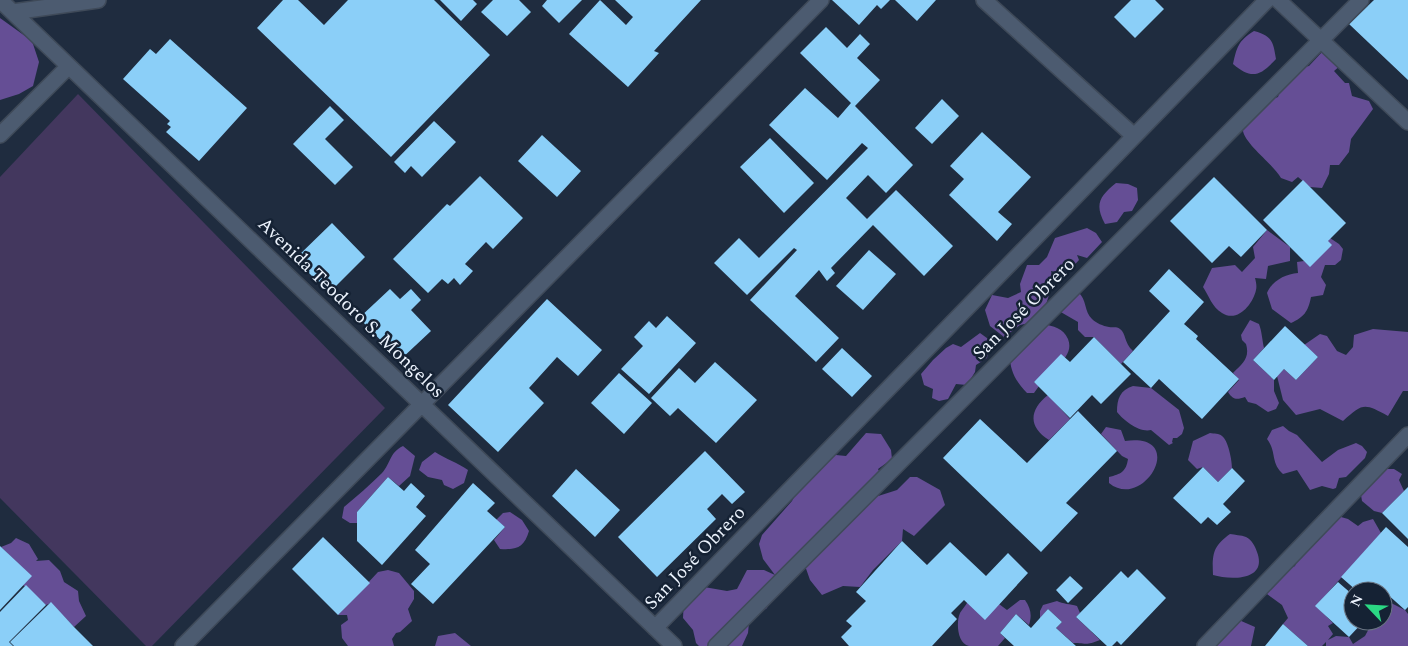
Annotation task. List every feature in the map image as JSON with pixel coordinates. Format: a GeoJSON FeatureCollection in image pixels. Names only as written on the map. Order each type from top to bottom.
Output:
{"type":"FeatureCollection","features":[{"type":"Feature","properties":{"kind":"street","name":"Avenida Teodoro S. Mongelos"},"geometry":{"type":"LineString","coordinates":[[0,0],[673,646]]}},
{"type":"Feature","properties":{"kind":"street"},"geometry":{"type":"LineString","coordinates":[[13,12],[98,0]]}},
{"type":"Feature","properties":{"kind":"street"},"geometry":{"type":"LineString","coordinates":[[183,646],[821,0]]}},
{"type":"Feature","properties":{"kind":"street"},"geometry":{"type":"LineString","coordinates":[[984,0],[1134,136]]}},
{"type":"Feature","properties":{"kind":"street","name":"San José Obrero"},"geometry":{"type":"LineString","coordinates":[[655,628],[1267,0]]}},
{"type":"Feature","properties":{"kind":"street"},"geometry":{"type":"LineString","coordinates":[[1278,0],[1408,122]]}},
{"type":"Feature","properties":{"kind":"street","name":"San José Obrero"},"geometry":{"type":"LineString","coordinates":[[716,646],[1361,0]]}},
{"type":"Feature","properties":{"kind":"street"},"geometry":{"type":"LineString","coordinates":[[0,135],[69,66]]}},
{"type":"Feature","properties":{"kind":"street"},"geometry":{"type":"LineString","coordinates":[[1205,646],[1408,435]]}},
{"type":"Feature","properties":{"kind":"shaded area"},"geometry":{"type":"Polygon","coordinates":[[[0,18],[32,41],[39,62],[33,86],[19,94],[0,100],[0,18]]]}},
{"type":"Feature","properties":{"kind":"shaded area"},"geometry":{"type":"Polygon","coordinates":[[[1254,31],[1265,35],[1271,40],[1276,59],[1260,72],[1251,74],[1233,64],[1239,45],[1254,31]]]}},
{"type":"Feature","properties":{"kind":"shaded area"},"geometry":{"type":"Polygon","coordinates":[[[1323,51],[1341,65],[1334,71],[1345,83],[1349,83],[1352,96],[1369,101],[1373,109],[1351,139],[1349,152],[1339,165],[1330,165],[1329,174],[1322,188],[1310,187],[1298,177],[1292,182],[1281,178],[1249,142],[1245,136],[1243,125],[1246,115],[1265,102],[1278,97],[1282,84],[1299,68],[1309,66],[1323,51]]]}},
{"type":"Feature","properties":{"kind":"shaded area"},"geometry":{"type":"Polygon","coordinates":[[[78,94],[385,408],[152,646],[146,646],[0,498],[0,177],[78,94]]]}},
{"type":"Feature","properties":{"kind":"shaded area"},"geometry":{"type":"Polygon","coordinates":[[[1116,183],[1128,184],[1137,188],[1138,200],[1132,211],[1124,212],[1117,222],[1105,224],[1100,211],[1100,201],[1116,183]]]}},
{"type":"Feature","properties":{"kind":"shaded area"},"geometry":{"type":"Polygon","coordinates":[[[1087,228],[1096,233],[1102,242],[1087,258],[1077,255],[1079,260],[1066,274],[1051,271],[1053,282],[1044,311],[1033,322],[1020,325],[1004,337],[990,326],[985,310],[992,295],[1008,298],[1021,292],[1020,284],[1027,265],[1039,265],[1047,257],[1055,238],[1087,228]]]}},
{"type":"Feature","properties":{"kind":"shaded area"},"geometry":{"type":"Polygon","coordinates":[[[1267,230],[1290,247],[1290,261],[1268,266],[1266,279],[1255,278],[1256,287],[1252,301],[1239,314],[1234,316],[1222,313],[1213,305],[1203,287],[1212,268],[1235,265],[1242,272],[1255,258],[1253,247],[1267,230]]]}},
{"type":"Feature","properties":{"kind":"shaded area"},"geometry":{"type":"Polygon","coordinates":[[[1330,238],[1343,249],[1341,260],[1335,265],[1325,265],[1321,277],[1326,285],[1323,295],[1311,297],[1305,313],[1291,323],[1272,309],[1267,293],[1272,285],[1280,279],[1298,273],[1297,262],[1304,261],[1310,266],[1330,238]]]}},
{"type":"Feature","properties":{"kind":"shaded area"},"geometry":{"type":"Polygon","coordinates":[[[1078,292],[1083,298],[1089,316],[1092,319],[1104,326],[1116,327],[1122,331],[1133,351],[1121,364],[1094,337],[1085,337],[1078,330],[1078,322],[1059,311],[1078,292]]]}},
{"type":"Feature","properties":{"kind":"shaded area"},"geometry":{"type":"Polygon","coordinates":[[[1250,320],[1259,324],[1264,348],[1253,360],[1274,380],[1274,391],[1279,403],[1276,409],[1268,412],[1256,404],[1248,402],[1245,397],[1235,399],[1228,392],[1239,380],[1233,373],[1246,357],[1246,344],[1242,340],[1241,335],[1250,320]]]}},
{"type":"Feature","properties":{"kind":"shaded area"},"geometry":{"type":"Polygon","coordinates":[[[1042,324],[1061,330],[1066,335],[1069,346],[1068,353],[1059,364],[1034,382],[1039,386],[1034,393],[1027,393],[1019,384],[1014,374],[1010,352],[1042,324]]]}},
{"type":"Feature","properties":{"kind":"shaded area"},"geometry":{"type":"Polygon","coordinates":[[[1373,329],[1408,332],[1408,391],[1403,391],[1388,416],[1368,407],[1360,408],[1343,421],[1320,409],[1296,415],[1283,400],[1277,376],[1284,369],[1296,380],[1318,357],[1304,345],[1320,334],[1327,336],[1337,351],[1346,355],[1353,347],[1354,335],[1373,329]]]}},
{"type":"Feature","properties":{"kind":"shaded area"},"geometry":{"type":"Polygon","coordinates":[[[980,333],[991,341],[987,358],[976,365],[975,372],[967,385],[956,384],[948,399],[939,401],[932,398],[933,389],[924,385],[921,374],[946,348],[953,344],[961,347],[980,333]]]}},
{"type":"Feature","properties":{"kind":"shaded area"},"geometry":{"type":"Polygon","coordinates":[[[1133,386],[1151,388],[1179,410],[1184,428],[1182,434],[1177,438],[1173,438],[1173,443],[1169,445],[1151,430],[1142,430],[1133,426],[1117,412],[1120,396],[1125,390],[1133,386]]]}},
{"type":"Feature","properties":{"kind":"shaded area"},"geometry":{"type":"Polygon","coordinates":[[[1048,395],[1070,419],[1049,440],[1037,430],[1034,424],[1034,412],[1048,395]]]}},
{"type":"Feature","properties":{"kind":"shaded area"},"geometry":{"type":"Polygon","coordinates":[[[1283,426],[1297,435],[1322,462],[1338,450],[1356,443],[1367,452],[1365,458],[1346,477],[1339,478],[1336,488],[1322,486],[1310,490],[1297,470],[1283,474],[1276,465],[1272,448],[1267,439],[1272,430],[1283,426]]]}},
{"type":"Feature","properties":{"kind":"shaded area"},"geometry":{"type":"Polygon","coordinates":[[[1106,427],[1121,430],[1125,441],[1144,441],[1154,448],[1157,458],[1154,470],[1146,480],[1135,487],[1122,489],[1109,483],[1109,477],[1122,472],[1126,467],[1128,459],[1122,456],[1101,434],[1106,427]]]}},
{"type":"Feature","properties":{"kind":"shaded area"},"geometry":{"type":"Polygon","coordinates":[[[866,433],[881,434],[891,450],[892,459],[878,469],[883,479],[872,498],[897,490],[910,477],[917,477],[940,490],[945,505],[914,536],[903,529],[902,541],[873,570],[860,587],[843,586],[822,595],[810,580],[803,560],[799,574],[776,576],[776,595],[766,609],[750,612],[748,633],[742,646],[699,646],[696,643],[693,630],[683,618],[684,598],[704,587],[727,591],[737,589],[747,570],[764,570],[775,575],[763,559],[759,544],[762,535],[792,501],[805,475],[826,454],[846,456],[866,433]]]}},
{"type":"Feature","properties":{"kind":"shaded area"},"geometry":{"type":"Polygon","coordinates":[[[1210,433],[1219,434],[1224,438],[1231,460],[1232,468],[1218,482],[1203,467],[1197,469],[1188,460],[1193,441],[1210,433]]]}},
{"type":"Feature","properties":{"kind":"shaded area"},"geometry":{"type":"Polygon","coordinates":[[[403,446],[415,456],[410,476],[399,486],[388,477],[357,512],[357,523],[350,523],[342,518],[344,507],[382,473],[395,452],[403,446]]]}},
{"type":"Feature","properties":{"kind":"shaded area"},"geometry":{"type":"Polygon","coordinates":[[[435,452],[468,470],[464,483],[453,489],[444,485],[442,480],[428,477],[419,470],[422,462],[435,452]]]}},
{"type":"Feature","properties":{"kind":"shaded area"},"geometry":{"type":"Polygon","coordinates":[[[1382,469],[1394,469],[1402,474],[1399,480],[1404,491],[1382,513],[1374,511],[1362,501],[1361,495],[1382,469]]]}},
{"type":"Feature","properties":{"kind":"shaded area"},"geometry":{"type":"Polygon","coordinates":[[[510,512],[522,520],[529,531],[525,541],[519,547],[500,549],[494,540],[505,527],[496,520],[503,513],[510,512]]]}},
{"type":"Feature","properties":{"kind":"shaded area"},"geometry":{"type":"Polygon","coordinates":[[[1341,517],[1348,519],[1358,526],[1363,522],[1373,519],[1381,533],[1316,606],[1333,623],[1328,626],[1333,634],[1328,640],[1336,636],[1349,637],[1353,644],[1365,636],[1368,631],[1393,631],[1393,604],[1405,610],[1408,614],[1408,646],[1326,646],[1326,642],[1322,646],[1308,646],[1283,624],[1288,618],[1282,605],[1267,594],[1269,579],[1295,566],[1303,552],[1321,533],[1341,517]]]}},
{"type":"Feature","properties":{"kind":"shaded area"},"geometry":{"type":"Polygon","coordinates":[[[1230,534],[1246,537],[1254,545],[1259,562],[1257,569],[1252,573],[1237,578],[1213,575],[1213,556],[1215,551],[1220,543],[1230,534]]]}},
{"type":"Feature","properties":{"kind":"shaded area"},"geometry":{"type":"Polygon","coordinates":[[[16,538],[29,544],[38,559],[36,561],[49,560],[60,571],[64,582],[78,591],[79,601],[86,616],[74,627],[51,603],[46,605],[23,585],[31,576],[1,547],[11,543],[16,538]]]}},
{"type":"Feature","properties":{"kind":"shaded area"},"geometry":{"type":"Polygon","coordinates":[[[388,570],[399,573],[414,591],[414,599],[408,609],[412,621],[400,632],[396,633],[392,639],[394,646],[348,646],[342,638],[341,625],[348,620],[347,615],[338,615],[378,572],[388,570]]]}},
{"type":"Feature","properties":{"kind":"shaded area"},"geometry":{"type":"Polygon","coordinates":[[[1020,600],[1025,600],[1030,609],[1029,625],[1016,614],[1000,633],[1005,638],[998,646],[969,646],[962,641],[958,632],[958,622],[960,613],[967,603],[999,604],[1007,610],[1020,600]]]}},
{"type":"Feature","properties":{"kind":"shaded area"},"geometry":{"type":"Polygon","coordinates":[[[1057,601],[1077,606],[1080,613],[1076,617],[1100,640],[1089,644],[1073,643],[1056,628],[1062,622],[1048,609],[1040,619],[1040,611],[1043,605],[1057,601]]]}},
{"type":"Feature","properties":{"kind":"shaded area"},"geometry":{"type":"Polygon","coordinates":[[[1232,617],[1255,627],[1251,646],[1212,646],[1232,617]]]}},
{"type":"Feature","properties":{"kind":"shaded area"},"geometry":{"type":"Polygon","coordinates":[[[455,633],[471,646],[435,646],[438,636],[455,633]]]}},
{"type":"Feature","properties":{"kind":"building"},"geometry":{"type":"Polygon","coordinates":[[[283,0],[298,0],[324,25],[348,0],[434,0],[490,55],[391,157],[257,28],[283,0]]]}},
{"type":"Feature","properties":{"kind":"building"},"geometry":{"type":"Polygon","coordinates":[[[440,0],[473,0],[477,4],[461,21],[440,0]]]}},
{"type":"Feature","properties":{"kind":"building"},"geometry":{"type":"Polygon","coordinates":[[[493,0],[519,0],[531,12],[507,36],[481,12],[493,0]]]}},
{"type":"Feature","properties":{"kind":"building"},"geometry":{"type":"Polygon","coordinates":[[[547,0],[582,0],[559,23],[542,6],[547,0]]]}},
{"type":"Feature","properties":{"kind":"building"},"geometry":{"type":"Polygon","coordinates":[[[600,0],[626,25],[633,17],[615,0],[701,0],[654,51],[659,53],[628,87],[569,34],[600,0]]]}},
{"type":"Feature","properties":{"kind":"building"},"geometry":{"type":"Polygon","coordinates":[[[832,0],[890,0],[881,9],[877,5],[859,25],[832,0]]]}},
{"type":"Feature","properties":{"kind":"building"},"geometry":{"type":"Polygon","coordinates":[[[895,0],[936,0],[917,21],[895,0]]]}},
{"type":"Feature","properties":{"kind":"building"},"geometry":{"type":"Polygon","coordinates":[[[1131,0],[1155,0],[1164,9],[1135,38],[1114,17],[1131,0]]]}},
{"type":"Feature","properties":{"kind":"building"},"geometry":{"type":"Polygon","coordinates":[[[1374,0],[1408,0],[1408,80],[1349,24],[1374,0]]]}},
{"type":"Feature","properties":{"kind":"building"},"geometry":{"type":"Polygon","coordinates":[[[826,27],[847,48],[860,34],[870,44],[857,58],[880,80],[855,106],[913,165],[886,193],[868,175],[846,198],[867,219],[896,190],[953,246],[924,276],[873,225],[831,268],[835,273],[827,281],[819,270],[795,296],[839,338],[816,362],[750,300],[797,250],[794,248],[747,295],[714,263],[739,238],[759,258],[868,148],[862,143],[827,180],[769,125],[805,88],[838,118],[851,103],[800,53],[826,27]]]}},
{"type":"Feature","properties":{"kind":"building"},"geometry":{"type":"Polygon","coordinates":[[[170,39],[247,108],[199,161],[166,132],[171,127],[167,124],[170,121],[123,79],[150,49],[156,54],[170,39]]]}},
{"type":"Feature","properties":{"kind":"building"},"geometry":{"type":"Polygon","coordinates":[[[942,99],[959,116],[932,144],[915,128],[942,99]]]}},
{"type":"Feature","properties":{"kind":"building"},"geometry":{"type":"Polygon","coordinates":[[[330,106],[344,120],[325,139],[353,167],[335,185],[293,144],[330,106]]]}},
{"type":"Feature","properties":{"kind":"building"},"geometry":{"type":"Polygon","coordinates":[[[434,121],[456,142],[422,177],[411,166],[405,173],[394,162],[434,121]]]}},
{"type":"Feature","properties":{"kind":"building"},"geometry":{"type":"Polygon","coordinates":[[[982,132],[1031,177],[998,212],[1012,224],[997,241],[949,195],[964,179],[950,166],[982,132]]]}},
{"type":"Feature","properties":{"kind":"building"},"geometry":{"type":"Polygon","coordinates":[[[542,135],[581,171],[557,197],[518,161],[542,135]]]}},
{"type":"Feature","properties":{"kind":"building"},"geometry":{"type":"Polygon","coordinates":[[[770,138],[814,183],[784,213],[740,167],[770,138]]]}},
{"type":"Feature","properties":{"kind":"building"},"geometry":{"type":"Polygon","coordinates":[[[480,176],[523,218],[493,249],[486,242],[465,264],[473,271],[460,285],[454,278],[448,284],[442,279],[428,293],[393,259],[447,204],[450,206],[480,176]]]}},
{"type":"Feature","properties":{"kind":"building"},"geometry":{"type":"Polygon","coordinates":[[[1214,177],[1267,230],[1241,257],[1229,246],[1212,263],[1170,221],[1214,177]]]}},
{"type":"Feature","properties":{"kind":"building"},"geometry":{"type":"Polygon","coordinates":[[[1303,180],[1346,223],[1328,241],[1332,245],[1310,267],[1263,220],[1303,180]]]}},
{"type":"Feature","properties":{"kind":"building"},"geometry":{"type":"Polygon","coordinates":[[[332,223],[365,257],[329,293],[295,259],[332,223]]]}},
{"type":"Feature","properties":{"kind":"building"},"geometry":{"type":"Polygon","coordinates":[[[869,250],[896,274],[863,310],[836,286],[869,250]]]}},
{"type":"Feature","properties":{"kind":"building"},"geometry":{"type":"Polygon","coordinates":[[[1169,269],[1204,302],[1184,324],[1198,336],[1196,339],[1239,379],[1202,419],[1159,379],[1151,388],[1123,362],[1170,311],[1149,291],[1169,269]]]}},
{"type":"Feature","properties":{"kind":"building"},"geometry":{"type":"Polygon","coordinates":[[[390,289],[400,299],[411,289],[421,300],[411,310],[431,331],[400,360],[359,318],[390,289]]]}},
{"type":"Feature","properties":{"kind":"building"},"geometry":{"type":"Polygon","coordinates":[[[547,299],[602,350],[578,376],[557,357],[529,388],[544,403],[498,452],[448,405],[547,299]]]}},
{"type":"Feature","properties":{"kind":"building"},"geometry":{"type":"Polygon","coordinates":[[[667,316],[696,343],[649,394],[621,369],[643,346],[634,337],[649,321],[656,328],[667,316]]]}},
{"type":"Feature","properties":{"kind":"building"},"geometry":{"type":"Polygon","coordinates":[[[1285,326],[1318,357],[1296,380],[1284,369],[1274,380],[1253,360],[1285,326]]]}},
{"type":"Feature","properties":{"kind":"building"},"geometry":{"type":"Polygon","coordinates":[[[1094,337],[1131,374],[1101,404],[1092,395],[1070,418],[1034,382],[1061,354],[1070,362],[1094,337]]]}},
{"type":"Feature","properties":{"kind":"building"},"geometry":{"type":"Polygon","coordinates":[[[842,348],[872,376],[852,397],[822,369],[842,348]]]}},
{"type":"Feature","properties":{"kind":"building"},"geometry":{"type":"Polygon","coordinates":[[[715,362],[757,400],[716,443],[678,408],[670,416],[651,398],[679,368],[695,383],[715,362]]]}},
{"type":"Feature","properties":{"kind":"building"},"geometry":{"type":"Polygon","coordinates":[[[619,373],[652,403],[624,434],[591,403],[619,373]]]}},
{"type":"Feature","properties":{"kind":"building"},"geometry":{"type":"Polygon","coordinates":[[[1078,411],[1117,451],[1066,503],[1078,513],[1041,552],[943,458],[980,419],[1027,463],[1078,411]]]}},
{"type":"Feature","properties":{"kind":"building"},"geometry":{"type":"Polygon","coordinates":[[[705,451],[745,492],[732,504],[722,494],[707,509],[716,519],[657,577],[618,537],[705,451]]]}},
{"type":"Feature","properties":{"kind":"building"},"geometry":{"type":"Polygon","coordinates":[[[1203,467],[1218,482],[1232,468],[1245,481],[1223,504],[1231,512],[1217,525],[1208,517],[1201,524],[1173,498],[1203,467]]]}},
{"type":"Feature","properties":{"kind":"building"},"geometry":{"type":"Polygon","coordinates":[[[576,469],[620,510],[595,537],[552,496],[576,469]]]}},
{"type":"Feature","properties":{"kind":"building"},"geometry":{"type":"Polygon","coordinates":[[[388,477],[404,491],[411,483],[425,496],[416,507],[426,516],[382,565],[357,541],[357,512],[388,477]]]}},
{"type":"Feature","properties":{"kind":"building"},"geometry":{"type":"Polygon","coordinates":[[[473,483],[495,503],[487,511],[505,527],[433,604],[411,584],[430,564],[415,550],[473,483]]]}},
{"type":"Feature","properties":{"kind":"building"},"geometry":{"type":"Polygon","coordinates":[[[1408,487],[1408,539],[1382,513],[1408,487]]]}},
{"type":"Feature","properties":{"kind":"building"},"geometry":{"type":"Polygon","coordinates":[[[1386,527],[1408,547],[1408,607],[1405,610],[1393,599],[1393,581],[1346,581],[1341,577],[1386,527]]]}},
{"type":"Feature","properties":{"kind":"building"},"geometry":{"type":"Polygon","coordinates":[[[323,537],[370,583],[338,615],[292,569],[323,537]]]}},
{"type":"Feature","properties":{"kind":"building"},"geometry":{"type":"Polygon","coordinates":[[[902,541],[927,565],[950,542],[986,576],[1008,553],[1028,573],[985,620],[964,600],[951,613],[957,619],[932,646],[849,646],[841,637],[852,626],[846,621],[866,601],[856,592],[902,541]]]}},
{"type":"Feature","properties":{"kind":"building"},"geometry":{"type":"Polygon","coordinates":[[[0,546],[32,576],[0,610],[0,546]]]}},
{"type":"Feature","properties":{"kind":"building"},"geometry":{"type":"Polygon","coordinates":[[[1137,569],[1166,598],[1121,645],[1117,641],[1112,646],[1107,646],[1076,617],[1121,571],[1128,578],[1137,569]]]}},
{"type":"Feature","properties":{"kind":"building"},"geometry":{"type":"Polygon","coordinates":[[[1070,576],[1083,588],[1068,603],[1056,590],[1070,576]]]}},
{"type":"Feature","properties":{"kind":"building"},"geometry":{"type":"Polygon","coordinates":[[[1338,582],[1343,586],[1343,631],[1355,631],[1349,637],[1315,606],[1338,582]]]}},
{"type":"Feature","properties":{"kind":"building"},"geometry":{"type":"Polygon","coordinates":[[[26,585],[46,605],[9,642],[13,646],[0,646],[0,612],[26,585]]]}},
{"type":"Feature","properties":{"kind":"building"},"geometry":{"type":"Polygon","coordinates":[[[51,602],[93,646],[14,646],[10,642],[51,602]]]}},
{"type":"Feature","properties":{"kind":"building"},"geometry":{"type":"Polygon","coordinates":[[[1048,609],[1062,622],[1056,628],[1076,646],[1014,646],[1000,633],[1016,614],[1031,628],[1048,609]]]}},
{"type":"Feature","properties":{"kind":"building"},"geometry":{"type":"Polygon","coordinates":[[[1283,624],[1308,646],[1265,646],[1283,624]]]}}]}
